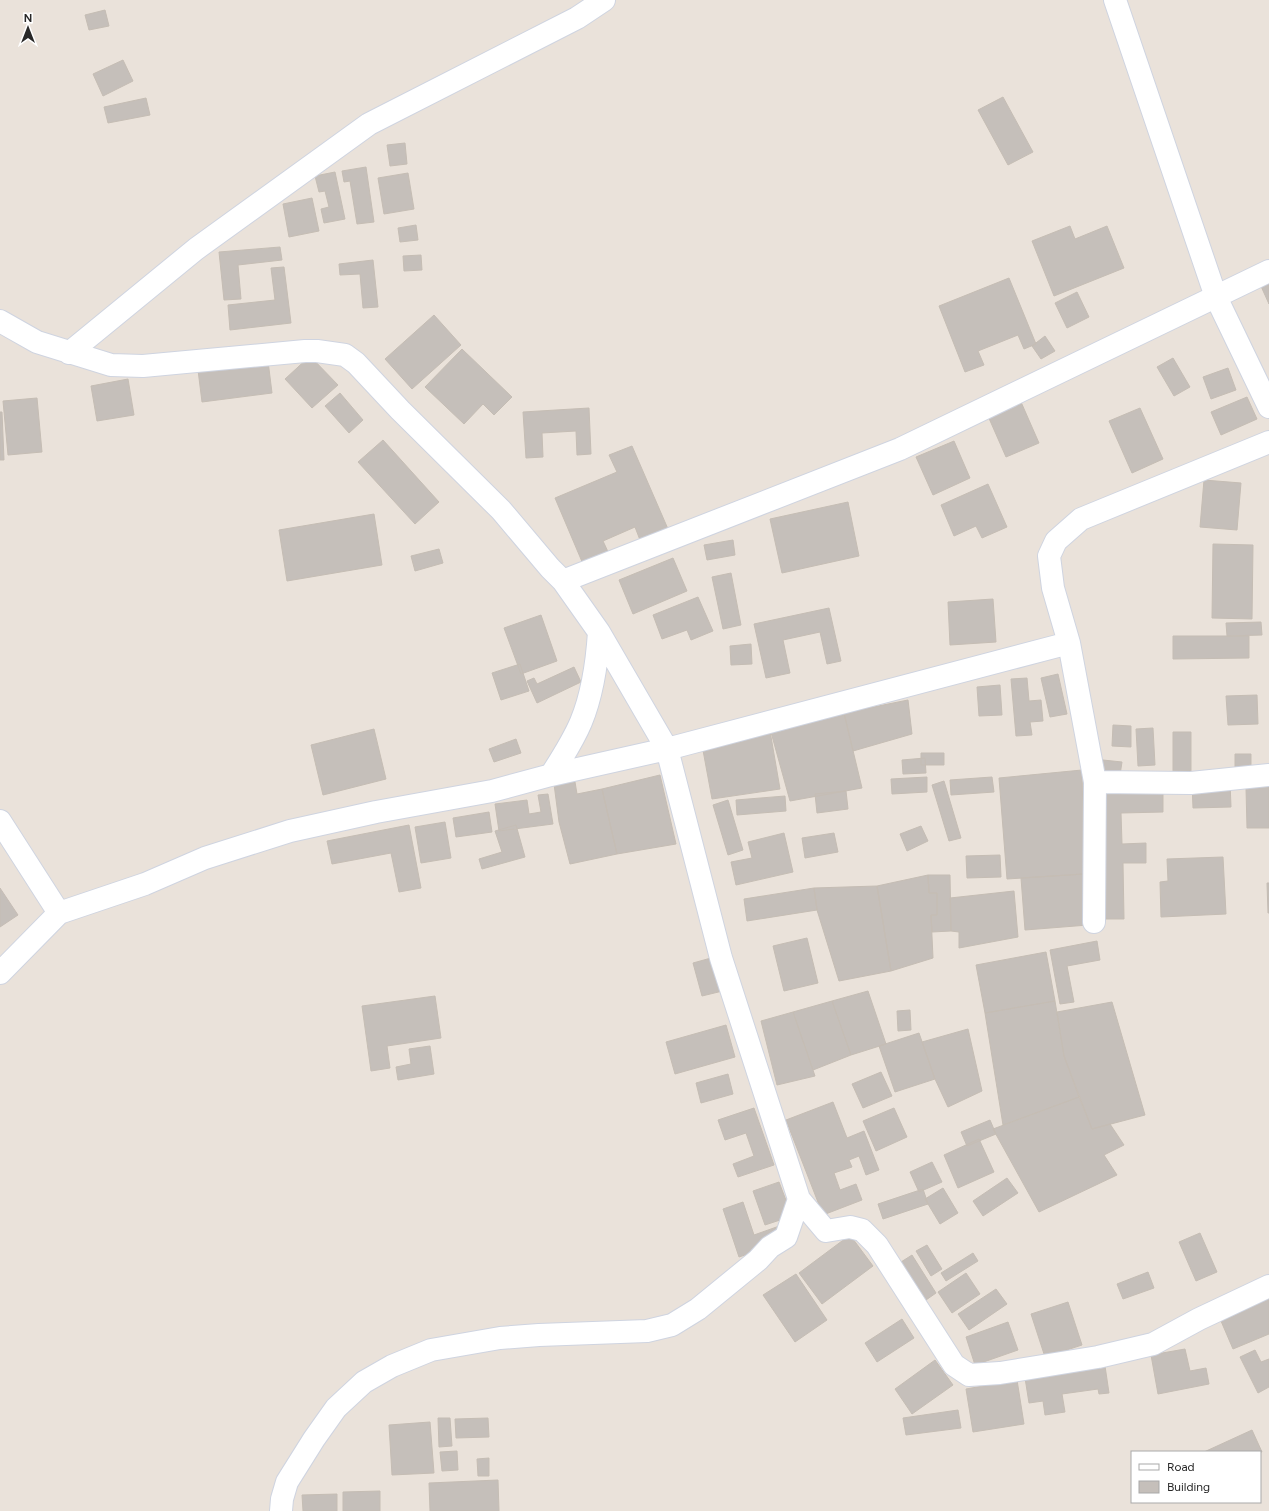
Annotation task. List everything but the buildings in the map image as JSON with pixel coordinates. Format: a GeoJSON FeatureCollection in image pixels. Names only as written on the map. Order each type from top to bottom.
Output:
{"type":"FeatureCollection","features":[{"type":"Feature","properties":{"kind":"street"},"geometry":{"type":"LineString","coordinates":[[69,353],[196,250],[369,124],[577,18],[604,0]]}},
{"type":"Feature","properties":{"kind":"street"},"geometry":{"type":"LineString","coordinates":[[1115,0],[1216,297],[1269,407]]}},
{"type":"Feature","properties":{"kind":"street"},"geometry":{"type":"LineString","coordinates":[[564,581],[900,449],[1269,271]]}},
{"type":"Feature","properties":{"kind":"street"},"geometry":{"type":"LineString","coordinates":[[0,322],[37,342],[111,365],[143,366],[317,350],[345,355],[356,363],[400,410],[501,510],[550,568],[564,581],[599,632],[667,749],[721,958],[800,1200],[826,1231],[850,1227],[862,1230],[877,1245],[954,1365],[969,1375],[1000,1373],[1098,1357],[1153,1344],[1199,1319],[1269,1286]]}},
{"type":"Feature","properties":{"kind":"street"},"geometry":{"type":"LineString","coordinates":[[1094,922],[1095,782],[1069,643],[1053,588],[1049,556],[1056,541],[1082,519],[1269,442]]}},
{"type":"Feature","properties":{"kind":"street"},"geometry":{"type":"LineString","coordinates":[[551,775],[581,722],[595,670],[599,632]]}},
{"type":"Feature","properties":{"kind":"street"},"geometry":{"type":"LineString","coordinates":[[0,973],[59,913],[145,884],[206,858],[290,831],[376,812],[492,791],[551,775],[667,749],[1069,643]]}},
{"type":"Feature","properties":{"kind":"street"},"geometry":{"type":"LineString","coordinates":[[1095,782],[1191,784],[1269,775]]}},
{"type":"Feature","properties":{"kind":"street"},"geometry":{"type":"LineString","coordinates":[[0,821],[59,913]]}},
{"type":"Feature","properties":{"kind":"street"},"geometry":{"type":"LineString","coordinates":[[281,1511],[282,1499],[287,1482],[314,1439],[336,1408],[364,1382],[392,1366],[431,1350],[500,1338],[647,1331],[672,1325],[698,1310],[758,1260],[770,1247],[786,1237],[800,1200]]}}]}
